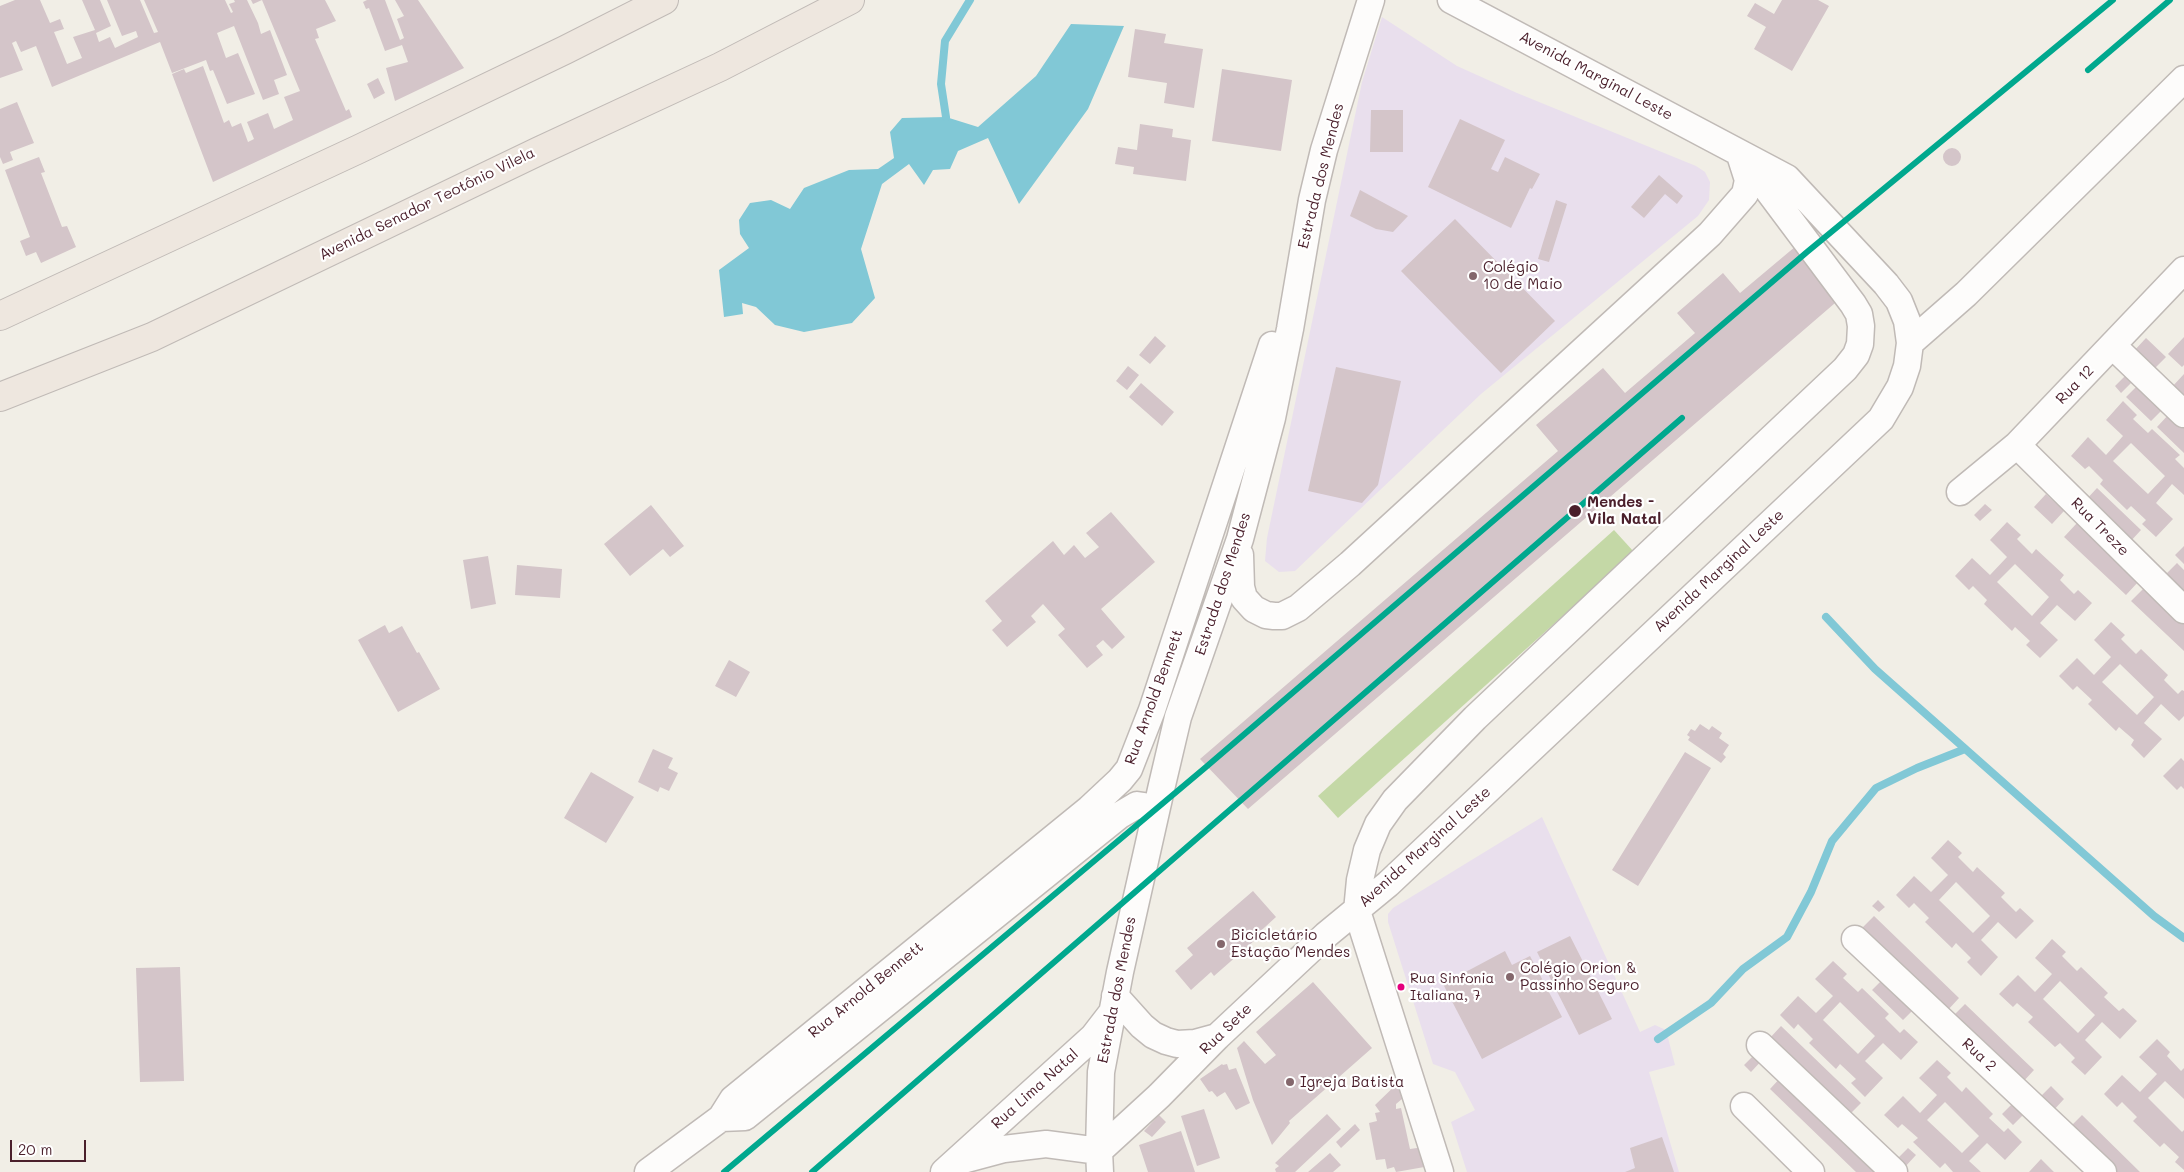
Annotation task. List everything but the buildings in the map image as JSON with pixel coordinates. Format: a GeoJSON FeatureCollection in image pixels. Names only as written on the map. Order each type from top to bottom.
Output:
{"type":"FeatureCollection","features":[{"type":"Feature","properties":{"kind":"main road"},"geometry":{"type":"LineString","coordinates":[[0,316],[359,149],[664,0]]}},
{"type":"Feature","properties":{"kind":"main road","name":"Avenida Senador Teotônio Vilela"},"geometry":{"type":"LineString","coordinates":[[0,397],[160,333],[720,67],[850,0]]}},
{"type":"Feature","properties":{"kind":"street","name":"Avenida Marginal Leste"},"geometry":{"type":"LineString","coordinates":[[1357,911],[1881,419],[1900,387],[1907,366],[1910,343],[1907,321],[1899,301],[1886,284],[1796,186],[1773,169],[1740,154],[1451,0]]}},
{"type":"Feature","properties":{"kind":"street","name":"Estrada dos Mendes"},"geometry":{"type":"LineString","coordinates":[[1100,1161],[1101,1072],[1155,814],[1178,717],[1240,539],[1272,418],[1290,329],[1301,256],[1324,150],[1371,2]]}},
{"type":"Feature","properties":{"kind":"street"},"geometry":{"type":"LineString","coordinates":[[1910,343],[1966,294],[2184,79]]}},
{"type":"Feature","properties":{"kind":"street","name":"Avenida Marginal Leste"},"geometry":{"type":"LineString","coordinates":[[1357,911],[1360,880],[1367,850],[1378,824],[1395,800],[1475,718],[1733,476],[1845,369],[1856,355],[1861,336],[1859,314],[1740,154]]}},
{"type":"Feature","properties":{"kind":"street"},"geometry":{"type":"LineString","coordinates":[[1240,539],[1241,587],[1249,604],[1260,613],[1274,616],[1282,616],[1298,608],[1350,564],[1710,234],[1745,194],[1748,180],[1740,154]]}},
{"type":"Feature","properties":{"kind":"street","name":"Rua Arnold Bennett"},"geometry":{"type":"LineString","coordinates":[[648,1172],[721,1118],[733,1099],[1089,809],[1129,769],[1152,710],[1301,256]]}},
{"type":"Feature","properties":{"kind":"street","name":"Rua 12"},"geometry":{"type":"LineString","coordinates":[[1960,492],[2016,445],[2184,270]]}},
{"type":"Feature","properties":{"kind":"street"},"geometry":{"type":"LineString","coordinates":[[2113,346],[2184,414]]}},
{"type":"Feature","properties":{"kind":"street","name":"Rua Treze"},"geometry":{"type":"LineString","coordinates":[[2016,445],[2184,610]]}},
{"type":"Feature","properties":{"kind":"street","name":"Rua Arnold Bennett"},"geometry":{"type":"LineString","coordinates":[[721,1118],[745,1116],[1120,815],[1137,806],[1144,806],[1155,814]]}},
{"type":"Feature","properties":{"kind":"street"},"geometry":{"type":"LineString","coordinates":[[1357,911],[1440,1172]]}},
{"type":"Feature","properties":{"kind":"street","name":"Rua Sete"},"geometry":{"type":"LineString","coordinates":[[1100,1161],[1159,1096],[1218,1037],[1326,935],[1357,911]]}},
{"type":"Feature","properties":{"kind":"street","name":"Rua 2"},"geometry":{"type":"LineString","coordinates":[[1855,939],[2103,1172]]}},
{"type":"Feature","properties":{"kind":"street"},"geometry":{"type":"LineString","coordinates":[[1114,1004],[1153,1035],[1166,1041],[1177,1044],[1195,1043],[1218,1037]]}},
{"type":"Feature","properties":{"kind":"street","name":"Rua Lima Natal"},"geometry":{"type":"LineString","coordinates":[[949,1167],[1092,1037],[1114,1004]]}},
{"type":"Feature","properties":{"kind":"street"},"geometry":{"type":"LineString","coordinates":[[1760,1045],[1894,1172]]}},
{"type":"Feature","properties":{"kind":"street"},"geometry":{"type":"LineString","coordinates":[[1744,1106],[1811,1172]]}},
{"type":"Feature","properties":{"kind":"street","name":"Rua Lima Natal"},"geometry":{"type":"LineString","coordinates":[[949,1167],[1004,1148],[1046,1144],[1100,1161]]}},
{"type":"Feature","properties":{"kind":"shaded area","name":"Colégio 10 de Maio"},"geometry":{"type":"Polygon","coordinates":[[[1382,17],[1457,66],[1517,93],[1696,166],[1705,172],[1710,182],[1709,200],[1698,216],[1481,394],[1295,571],[1279,572],[1265,561],[1267,538],[1362,82],[1382,17]]]}},
{"type":"Feature","properties":{"kind":"shaded area","name":"Colégio Orion & Passinho Seguro"},"geometry":{"type":"Polygon","coordinates":[[[1542,817],[1640,1032],[1655,1025],[1666,1030],[1675,1065],[1649,1072],[1679,1172],[1467,1172],[1451,1122],[1475,1110],[1455,1072],[1433,1064],[1388,922],[1388,914],[1393,908],[1542,817]]]}},
{"type":"Feature","properties":{"kind":"green space"},"geometry":{"type":"Polygon","coordinates":[[[1614,530],[1634,552],[1338,818],[1318,796],[1614,530]]]}},
{"type":"Feature","properties":{"kind":"water"},"geometry":{"type":"Polygon","coordinates":[[[1071,24],[1124,26],[1088,109],[1019,204],[988,138],[958,151],[950,169],[933,170],[924,185],[909,164],[882,184],[861,249],[875,298],[852,323],[804,332],[775,325],[756,307],[742,303],[743,314],[724,317],[719,270],[749,248],[740,234],[739,220],[750,203],[771,200],[790,209],[804,188],[849,170],[878,169],[894,158],[890,132],[902,118],[946,117],[978,127],[1036,76],[1071,24]]]}},
{"type":"Feature","properties":{"kind":"waterway"},"geometry":{"type":"LineString","coordinates":[[946,117],[941,84],[945,41],[970,0]]}},
{"type":"Feature","properties":{"kind":"waterway"},"geometry":{"type":"LineString","coordinates":[[1826,617],[1875,669],[2154,916],[2184,938]]}},
{"type":"Feature","properties":{"kind":"waterway"},"geometry":{"type":"LineString","coordinates":[[1658,1039],[1711,1003],[1743,969],[1787,937],[1811,892],[1832,841],[1876,788],[1917,768],[1965,749]]}},
{"type":"Feature","properties":{"kind":"transit line"},"geometry":{"type":"LineString","coordinates":[[724,1172],[1206,767],[1807,252],[2113,0]]}},
{"type":"Feature","properties":{"kind":"transit line"},"geometry":{"type":"LineString","coordinates":[[2088,70],[2170,0]]}},
{"type":"Feature","properties":{"kind":"transit line"},"geometry":{"type":"LineString","coordinates":[[812,1172],[1682,418]]}},
{"type":"Feature","properties":{"kind":"place","name":"Colégio 10 de Maio"},"geometry":{"type":"Point","coordinates":[1473,276]}},
{"type":"Feature","properties":{"kind":"place","name":"Mendes - Vila Natal"},"geometry":{"type":"Point","coordinates":[1575,511]}},
{"type":"Feature","properties":{"kind":"place","name":"Bicicletário Estação Mendes"},"geometry":{"type":"Point","coordinates":[1221,944]}},
{"type":"Feature","properties":{"kind":"place","name":"Colégio Orion & Passinho Seguro"},"geometry":{"type":"Point","coordinates":[1510,977]}},
{"type":"Feature","properties":{"kind":"place","name":"Rua Sinfonia Italiana, 7"},"geometry":{"type":"Point","coordinates":[1401,987]}},
{"type":"Feature","properties":{"kind":"place","name":"Igreja Batista"},"geometry":{"type":"Point","coordinates":[1290,1082]}}]}
